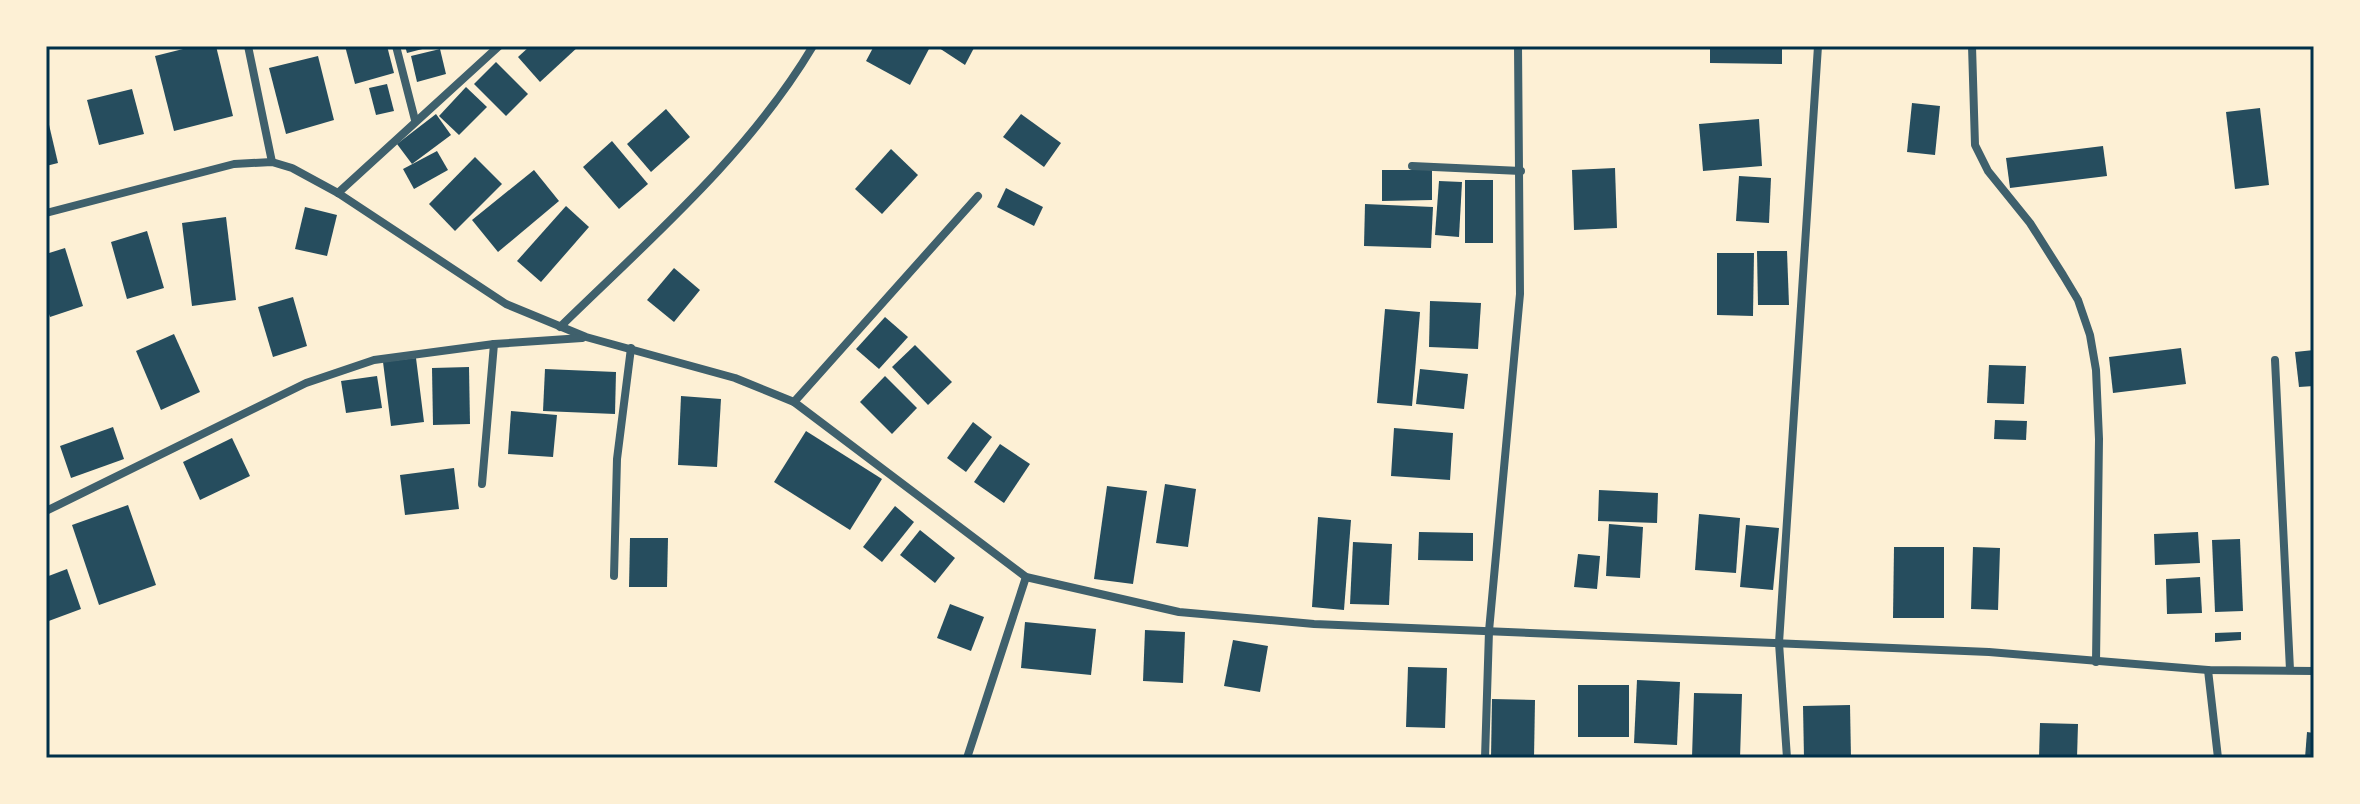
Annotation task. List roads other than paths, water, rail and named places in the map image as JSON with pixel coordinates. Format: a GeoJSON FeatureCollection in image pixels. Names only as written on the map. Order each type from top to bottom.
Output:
{"type":"FeatureCollection","features":[{"type":"Feature","properties":{"kind":"street"},"geometry":{"type":"LineString","coordinates":[[248,46],[272,162]]}},
{"type":"Feature","properties":{"kind":"street"},"geometry":{"type":"LineString","coordinates":[[396,46],[415,120]]}},
{"type":"Feature","properties":{"kind":"street"},"geometry":{"type":"LineString","coordinates":[[560,327],[729,161],[789,85],[813,46]]}},
{"type":"Feature","properties":{"kind":"street"},"geometry":{"type":"LineString","coordinates":[[1485,758],[1489,631],[1520,294],[1518,46]]}},
{"type":"Feature","properties":{"kind":"street"},"geometry":{"type":"LineString","coordinates":[[1787,758],[1779,643],[1818,46]]}},
{"type":"Feature","properties":{"kind":"street"},"geometry":{"type":"LineString","coordinates":[[1972,46],[1975,145],[1988,171],[2030,223],[2063,275],[2078,300],[2090,335],[2096,370],[2099,439],[2096,662]]}},
{"type":"Feature","properties":{"kind":"street"},"geometry":{"type":"LineString","coordinates":[[338,193],[495,48]]}},
{"type":"Feature","properties":{"kind":"street"},"geometry":{"type":"LineString","coordinates":[[46,213],[219,168],[272,162],[292,168],[338,193],[506,304],[586,337],[735,378],[794,402],[1026,577],[1135,604],[1210,615],[1314,624],[1989,652],[2208,670],[2314,671]]}},
{"type":"Feature","properties":{"kind":"street"},"geometry":{"type":"LineString","coordinates":[[1412,166],[1521,171]]}},
{"type":"Feature","properties":{"kind":"street"},"geometry":{"type":"LineString","coordinates":[[794,402],[978,196]]}},
{"type":"Feature","properties":{"kind":"street"},"geometry":{"type":"LineString","coordinates":[[47,509],[306,383],[374,360],[494,344],[586,337]]}},
{"type":"Feature","properties":{"kind":"street"},"geometry":{"type":"LineString","coordinates":[[482,484],[494,344]]}},
{"type":"Feature","properties":{"kind":"street"},"geometry":{"type":"LineString","coordinates":[[614,576],[617,459],[631,348]]}},
{"type":"Feature","properties":{"kind":"street"},"geometry":{"type":"LineString","coordinates":[[2275,360],[2290,670]]}},
{"type":"Feature","properties":{"kind":"street"},"geometry":{"type":"LineString","coordinates":[[967,758],[1026,577]]}},
{"type":"Feature","properties":{"kind":"street"},"geometry":{"type":"LineString","coordinates":[[2208,670],[2218,758]]}}]}
